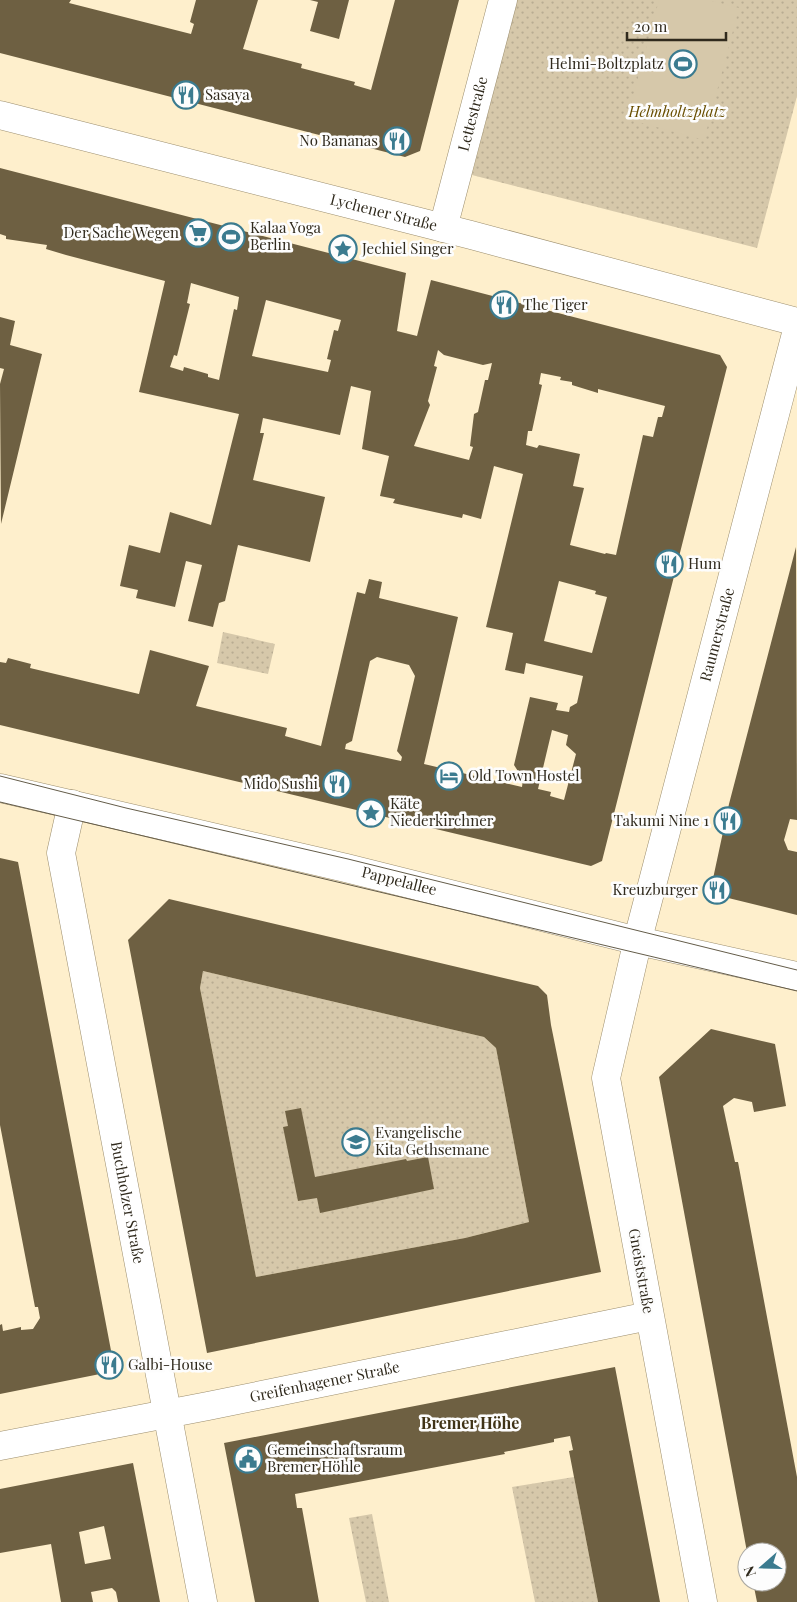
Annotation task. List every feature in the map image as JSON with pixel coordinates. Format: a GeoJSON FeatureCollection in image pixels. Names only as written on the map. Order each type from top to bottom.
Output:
{"type":"FeatureCollection","features":[{"type":"Feature","properties":{"kind":"street","name":"Lettestraße"},"geometry":{"type":"LineString","coordinates":[[444,228],[502,0]]}},
{"type":"Feature","properties":{"kind":"street","name":"Lychener Straße"},"geometry":{"type":"LineString","coordinates":[[0,115],[444,228],[797,322]]}},
{"type":"Feature","properties":{"kind":"street","name":"Raumerstraße"},"geometry":{"type":"LineString","coordinates":[[638,941],[797,330]]}},
{"type":"Feature","properties":{"kind":"street","name":"Pappelallee"},"geometry":{"type":"LineString","coordinates":[[0,788],[346,868],[638,941],[797,976]]}},
{"type":"Feature","properties":{"kind":"street","name":"Buchholzer Straße"},"geometry":{"type":"LineString","coordinates":[[72,804],[61,853],[202,1602]]}},
{"type":"Feature","properties":{"kind":"street","name":"Gneiststraße"},"geometry":{"type":"LineString","coordinates":[[638,941],[606,1078],[703,1602]]}},
{"type":"Feature","properties":{"kind":"street","name":"Greifenhagener Straße"},"geometry":{"type":"LineString","coordinates":[[0,1446],[166,1415],[650,1316]]}},
{"type":"Feature","properties":{"kind":"green space","name":"Helmholtzplatz"},"geometry":{"type":"Polygon","coordinates":[[[517,0],[797,0],[797,96],[757,248],[472,175],[517,0]]]}},
{"type":"Feature","properties":{"kind":"green space","name":"Helmi-Boltzplatz"},"geometry":{"type":"Polygon","coordinates":[[[659,0],[708,0],[739,8],[704,140],[627,119],[659,0]]]}},
{"type":"Feature","properties":{"kind":"green space"},"geometry":{"type":"Polygon","coordinates":[[[223,632],[275,644],[268,674],[217,663],[223,632]]]}},
{"type":"Feature","properties":{"kind":"green space"},"geometry":{"type":"Polygon","coordinates":[[[203,971],[484,1037],[496,1048],[529,1222],[465,1238],[256,1277],[200,988],[203,971]]]}},
{"type":"Feature","properties":{"kind":"green space"},"geometry":{"type":"Polygon","coordinates":[[[574,1477],[598,1602],[535,1602],[512,1487],[574,1477]]]}},
{"type":"Feature","properties":{"kind":"green space"},"geometry":{"type":"Polygon","coordinates":[[[372,1514],[389,1602],[366,1602],[349,1518],[372,1514]]]}},
{"type":"Feature","properties":{"kind":"building"},"geometry":{"type":"Polygon","coordinates":[[[0,0],[71,0],[69,3],[191,34],[194,24],[190,22],[196,0],[258,0],[243,49],[302,64],[301,68],[355,82],[354,85],[371,90],[395,0],[459,0],[420,151],[405,157],[0,53],[0,0]]]}},
{"type":"Feature","properties":{"kind":"building"},"geometry":{"type":"Polygon","coordinates":[[[310,0],[349,0],[339,39],[310,31],[318,2],[310,0]]]}},
{"type":"Feature","properties":{"kind":"building"},"geometry":{"type":"Polygon","coordinates":[[[0,168],[406,273],[397,331],[417,336],[431,280],[720,355],[727,367],[602,861],[591,866],[0,725],[0,662],[6,663],[8,658],[31,664],[30,668],[139,694],[150,650],[209,666],[196,706],[287,728],[285,736],[321,746],[357,592],[365,594],[369,579],[382,582],[379,598],[458,617],[424,764],[522,787],[523,779],[514,765],[530,697],[558,703],[556,710],[569,712],[570,707],[577,703],[583,676],[526,663],[524,674],[505,670],[513,633],[486,627],[523,474],[494,466],[481,519],[463,514],[462,518],[393,503],[395,499],[380,496],[389,456],[362,449],[371,391],[351,386],[340,435],[263,418],[260,433],[264,433],[253,480],[325,497],[310,562],[238,545],[225,601],[219,603],[213,627],[188,621],[202,565],[186,561],[175,607],[136,598],[138,590],[120,586],[129,545],[160,553],[170,512],[211,525],[239,414],[139,392],[165,281],[46,249],[47,245],[6,239],[6,236],[0,234],[0,168]],[[191,283],[187,303],[190,304],[177,356],[174,355],[170,367],[183,371],[184,367],[208,374],[208,377],[219,380],[234,309],[237,310],[239,297],[191,283]],[[266,300],[252,356],[328,372],[331,360],[327,359],[334,330],[338,331],[341,320],[266,300]],[[438,350],[434,366],[437,367],[428,401],[430,405],[414,446],[469,460],[473,447],[470,446],[474,414],[478,412],[485,380],[488,380],[492,363],[483,365],[444,355],[438,350]],[[541,373],[539,384],[542,385],[532,431],[528,431],[526,445],[537,448],[539,445],[580,454],[573,486],[584,488],[570,545],[616,555],[643,435],[653,437],[658,417],[662,417],[665,406],[598,389],[598,393],[572,385],[572,382],[560,380],[561,377],[541,373]],[[559,581],[544,641],[592,653],[607,597],[595,594],[596,591],[559,581]],[[377,657],[370,661],[352,741],[346,744],[345,749],[401,761],[402,757],[397,751],[415,676],[409,665],[377,657]],[[552,730],[538,789],[551,792],[550,796],[564,800],[576,754],[566,745],[568,735],[552,730]]]}},
{"type":"Feature","properties":{"kind":"building"},"geometry":{"type":"Polygon","coordinates":[[[0,317],[15,321],[10,345],[42,354],[1,524],[0,384],[4,369],[0,368],[0,317]]]}},
{"type":"Feature","properties":{"kind":"building"},"geometry":{"type":"Polygon","coordinates":[[[796,547],[797,820],[790,819],[784,840],[788,850],[797,852],[797,915],[716,895],[711,888],[729,804],[796,547]]]}},
{"type":"Feature","properties":{"kind":"building"},"geometry":{"type":"Polygon","coordinates":[[[0,858],[18,862],[113,1361],[105,1373],[0,1394],[0,1325],[2,1324],[3,1331],[21,1327],[21,1330],[33,1329],[40,1318],[38,1307],[35,1307],[0,1125],[0,858]]]}},
{"type":"Feature","properties":{"kind":"building"},"geometry":{"type":"Polygon","coordinates":[[[169,899],[538,986],[547,995],[551,1025],[601,1272],[207,1353],[128,940],[169,899]],[[203,971],[200,988],[256,1277],[465,1238],[529,1222],[496,1048],[484,1037],[203,971]]]}},
{"type":"Feature","properties":{"kind":"building"},"geometry":{"type":"Polygon","coordinates":[[[711,1029],[775,1044],[786,1106],[754,1112],[752,1102],[734,1098],[723,1106],[735,1162],[738,1162],[797,1477],[797,1602],[757,1602],[755,1592],[787,1592],[787,1542],[745,1542],[659,1077],[711,1029]]]}},
{"type":"Feature","properties":{"kind":"building"},"geometry":{"type":"Polygon","coordinates":[[[301,1108],[315,1177],[406,1159],[407,1161],[428,1157],[434,1189],[320,1213],[317,1198],[298,1201],[283,1127],[288,1126],[285,1111],[301,1108]]]}},
{"type":"Feature","properties":{"kind":"building"},"geometry":{"type":"Polygon","coordinates":[[[615,1367],[660,1602],[598,1602],[569,1451],[573,1450],[570,1436],[554,1439],[554,1442],[504,1452],[505,1454],[295,1494],[297,1508],[302,1508],[319,1602],[255,1602],[224,1443],[615,1367]]]}},
{"type":"Feature","properties":{"kind":"building"},"geometry":{"type":"Polygon","coordinates":[[[133,1463],[160,1602],[118,1602],[116,1592],[112,1588],[91,1592],[93,1602],[61,1602],[51,1544],[0,1553],[0,1489],[133,1463]],[[104,1526],[79,1532],[85,1564],[111,1559],[104,1526]]]}},
{"type":"Feature","properties":{"kind":"tram line"},"geometry":{"type":"LineString","coordinates":[[0,776],[126,808],[348,859],[797,970]]}},
{"type":"Feature","properties":{"kind":"tram line"},"geometry":{"type":"LineString","coordinates":[[0,802],[797,991]]}},
{"type":"Feature","properties":{"kind":"place","name":"Helmi-Boltzplatz"},"geometry":{"type":"Point","coordinates":[683,64]}},
{"type":"Feature","properties":{"kind":"place","name":"Sasaya"},"geometry":{"type":"Point","coordinates":[186,95]}},
{"type":"Feature","properties":{"kind":"place","name":"No Bananas"},"geometry":{"type":"Point","coordinates":[397,141]}},
{"type":"Feature","properties":{"kind":"place","name":"Der Sache Wegen"},"geometry":{"type":"Point","coordinates":[198,233]}},
{"type":"Feature","properties":{"kind":"place","name":"Kalaa Yoga Berlin"},"geometry":{"type":"Point","coordinates":[231,237]}},
{"type":"Feature","properties":{"kind":"place","name":"Jechiel Singer"},"geometry":{"type":"Point","coordinates":[343,249]}},
{"type":"Feature","properties":{"kind":"place","name":"The Tiger"},"geometry":{"type":"Point","coordinates":[504,305]}},
{"type":"Feature","properties":{"kind":"place","name":"Hum"},"geometry":{"type":"Point","coordinates":[669,564]}},
{"type":"Feature","properties":{"kind":"place","name":"Old Town Hostel"},"geometry":{"type":"Point","coordinates":[449,776]}},
{"type":"Feature","properties":{"kind":"place","name":"Mido Sushi"},"geometry":{"type":"Point","coordinates":[337,784]}},
{"type":"Feature","properties":{"kind":"place","name":"Käte Niederkirchner"},"geometry":{"type":"Point","coordinates":[371,813]}},
{"type":"Feature","properties":{"kind":"place","name":"Takumi Nine 1"},"geometry":{"type":"Point","coordinates":[728,821]}},
{"type":"Feature","properties":{"kind":"place","name":"Kreuzburger"},"geometry":{"type":"Point","coordinates":[717,890]}},
{"type":"Feature","properties":{"kind":"place","name":"Evangelische Kita Gethsemane"},"geometry":{"type":"Point","coordinates":[356,1142]}},
{"type":"Feature","properties":{"kind":"place","name":"Galbi-House"},"geometry":{"type":"Point","coordinates":[109,1365]}},
{"type":"Feature","properties":{"kind":"place","name":"Gemeinschaftsraum Bremer Höhle"},"geometry":{"type":"Point","coordinates":[248,1459]}},
{"type":"Feature","properties":{"kind":"district","name":"Bremer Höhe"},"geometry":{"type":"Point","coordinates":[470,1423]}}]}
